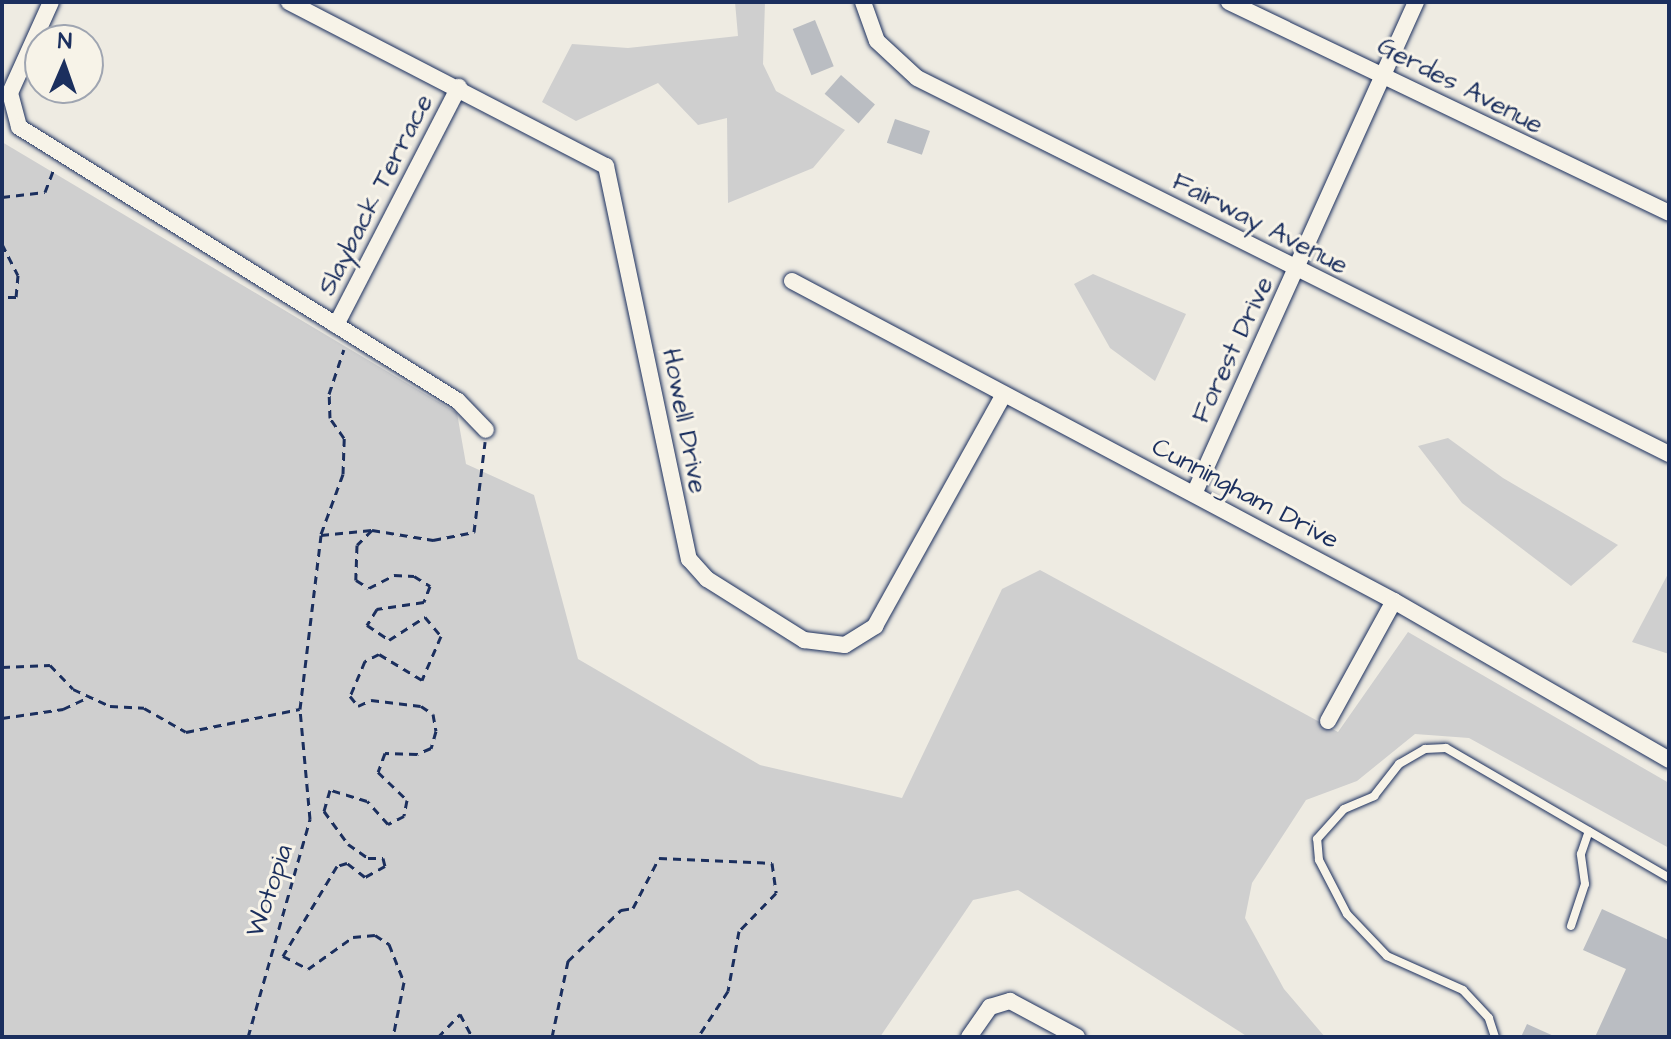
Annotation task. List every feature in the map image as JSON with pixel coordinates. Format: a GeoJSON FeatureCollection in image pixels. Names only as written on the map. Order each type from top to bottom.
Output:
{"type":"FeatureCollection","features":[{"type":"Feature","properties":{"kind":"street"},"geometry":{"type":"LineString","coordinates":[[51,2],[9,101],[19,127],[458,401],[486,430]]}},
{"type":"Feature","properties":{"kind":"street","name":"Howell Drive"},"geometry":{"type":"LineString","coordinates":[[291,2],[459,87],[610,171],[689,559],[707,579],[804,640],[845,645],[875,626],[1004,394]]}},
{"type":"Feature","properties":{"kind":"street","name":"Fairway Avenue"},"geometry":{"type":"LineString","coordinates":[[863,2],[877,41],[906,71],[1296,270],[1669,454]]}},
{"type":"Feature","properties":{"kind":"street","name":"Gerdes Avenue"},"geometry":{"type":"LineString","coordinates":[[1229,2],[1669,213]]}},
{"type":"Feature","properties":{"kind":"street","name":"Forest Drive"},"geometry":{"type":"LineString","coordinates":[[1194,494],[1416,2]]}},
{"type":"Feature","properties":{"kind":"street","name":"Slayback Terrace"},"geometry":{"type":"LineString","coordinates":[[343,330],[459,87]]}},
{"type":"Feature","properties":{"kind":"street","name":"Cunningham Drive"},"geometry":{"type":"LineString","coordinates":[[792,281],[1394,601],[1669,760]]}},
{"type":"Feature","properties":{"kind":"street"},"geometry":{"type":"LineString","coordinates":[[1328,721],[1394,601]]}},
{"type":"Feature","properties":{"kind":"street"},"geometry":{"type":"LineString","coordinates":[[969,1037],[990,1007],[1010,1001],[1077,1037]]}},
{"type":"Feature","properties":{"kind":"lane"},"geometry":{"type":"LineString","coordinates":[[1495,1037],[1489,1018],[1463,990],[1387,956],[1347,914],[1319,860],[1317,839],[1344,809],[1374,796],[1399,764],[1425,749],[1458,752],[1669,878]]}},
{"type":"Feature","properties":{"kind":"lane"},"geometry":{"type":"LineString","coordinates":[[1571,926],[1585,884],[1581,854],[1589,831]]}},
{"type":"Feature","properties":{"kind":"path"},"geometry":{"type":"LineString","coordinates":[[2,197],[45,192],[57,152]]}},
{"type":"Feature","properties":{"kind":"path"},"geometry":{"type":"LineString","coordinates":[[2,244],[18,275],[16,297],[2,297]]}},
{"type":"Feature","properties":{"kind":"path","name":"Wotopia"},"geometry":{"type":"LineString","coordinates":[[248,1037],[310,819],[300,709],[321,535],[343,474],[344,438],[330,418],[329,394],[343,330]]}},
{"type":"Feature","properties":{"kind":"path"},"geometry":{"type":"LineString","coordinates":[[321,535],[372,530],[433,540],[474,532],[486,430]]}},
{"type":"Feature","properties":{"kind":"path","name":"Wotopia"},"geometry":{"type":"LineString","coordinates":[[372,530],[357,545],[356,580],[369,588],[394,575],[414,576],[430,586],[424,602],[377,609],[367,625],[389,640],[425,617],[441,636],[422,680],[379,654],[365,661],[350,696],[358,706],[371,700],[421,706],[433,714],[436,731],[431,748],[417,754],[385,753],[378,772],[407,800],[404,816],[388,824],[367,801],[330,790],[324,811],[343,827],[348,844],[368,858],[383,858],[385,866],[365,877],[347,863],[337,866],[283,956],[308,969],[353,937],[375,935],[389,944],[404,982],[393,1037]]}},
{"type":"Feature","properties":{"kind":"path"},"geometry":{"type":"LineString","coordinates":[[2,667],[50,665],[89,697],[144,708],[186,732],[300,709]]}},
{"type":"Feature","properties":{"kind":"path"},"geometry":{"type":"LineString","coordinates":[[2,718],[63,709],[89,697]]}},
{"type":"Feature","properties":{"kind":"path"},"geometry":{"type":"LineString","coordinates":[[552,1037],[568,961],[621,910],[633,908],[659,858],[772,863],[776,893],[739,931],[728,991],[698,1037]]}},
{"type":"Feature","properties":{"kind":"path"},"geometry":{"type":"LineString","coordinates":[[438,1037],[460,1014],[472,1037]]}},
{"type":"Feature","properties":{"kind":"shaded area"},"geometry":{"type":"Polygon","coordinates":[[[735,2],[765,2],[763,64],[776,91],[845,130],[813,168],[728,203],[727,118],[698,125],[658,83],[576,121],[542,102],[572,44],[628,48],[738,36],[735,2]]]}},
{"type":"Feature","properties":{"kind":"shaded area"},"geometry":{"type":"Polygon","coordinates":[[[2,142],[457,413],[466,464],[534,495],[578,659],[760,765],[902,798],[1002,589],[1040,570],[1338,732],[1408,632],[1669,783],[1669,848],[1469,738],[1415,734],[1357,781],[1306,800],[1252,883],[1245,918],[1284,989],[1325,1037],[1248,1037],[1018,890],[973,900],[880,1037],[2,1037],[2,142]]]}},
{"type":"Feature","properties":{"kind":"shaded area"},"geometry":{"type":"Polygon","coordinates":[[[1093,274],[1186,314],[1155,381],[1110,348],[1074,284],[1093,274]]]}},
{"type":"Feature","properties":{"kind":"shaded area"},"geometry":{"type":"Polygon","coordinates":[[[1448,438],[1503,478],[1618,545],[1571,586],[1462,503],[1418,446],[1448,438]]]}},
{"type":"Feature","properties":{"kind":"shaded area"},"geometry":{"type":"Polygon","coordinates":[[[1669,572],[1669,654],[1632,642],[1669,572]]]}},
{"type":"Feature","properties":{"kind":"building"},"geometry":{"type":"Polygon","coordinates":[[[815,20],[834,66],[811,75],[793,29],[815,20]]]}},
{"type":"Feature","properties":{"kind":"building"},"geometry":{"type":"Polygon","coordinates":[[[841,75],[875,105],[859,123],[825,94],[841,75]]]}},
{"type":"Feature","properties":{"kind":"building"},"geometry":{"type":"Polygon","coordinates":[[[895,119],[930,131],[922,155],[887,143],[895,119]]]}},
{"type":"Feature","properties":{"kind":"building"},"geometry":{"type":"Polygon","coordinates":[[[1602,909],[1669,940],[1669,1037],[1595,1037],[1626,969],[1583,950],[1602,909]]]}},
{"type":"Feature","properties":{"kind":"building"},"geometry":{"type":"Polygon","coordinates":[[[1527,1024],[1556,1037],[1521,1037],[1527,1024]]]}}]}
